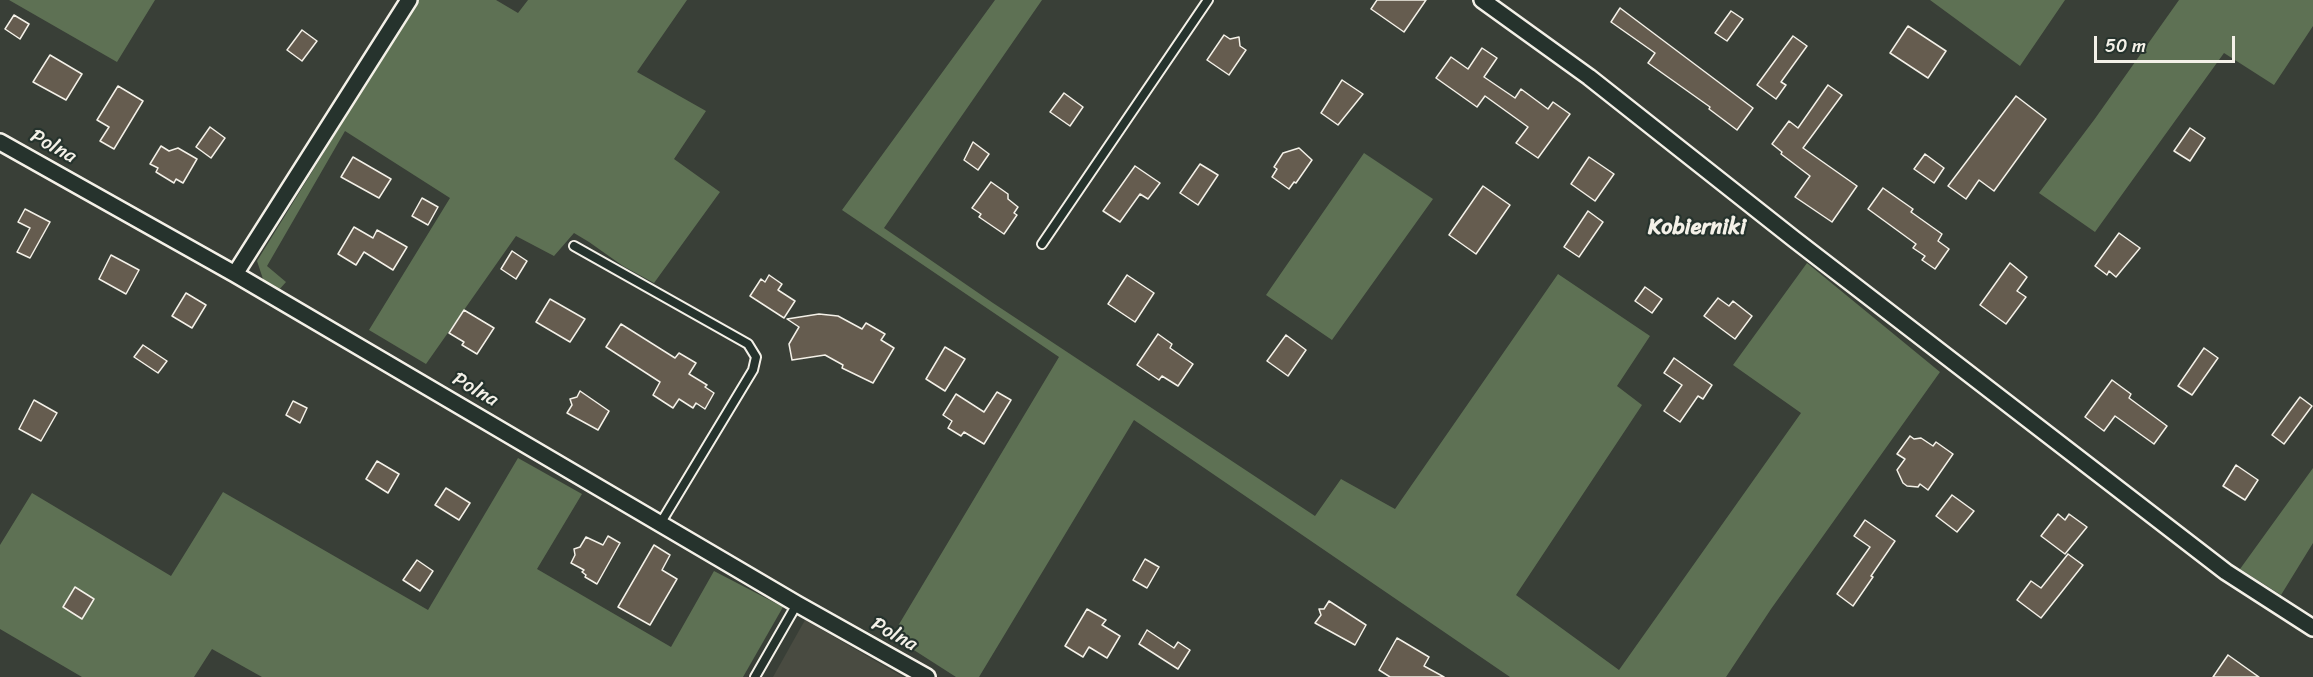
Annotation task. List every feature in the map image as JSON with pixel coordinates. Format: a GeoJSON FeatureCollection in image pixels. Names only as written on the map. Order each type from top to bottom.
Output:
{"type":"FeatureCollection","features":[{"type":"Feature","properties":{"kind":"street"},"geometry":{"type":"LineString","coordinates":[[235,274],[409,0]]}},
{"type":"Feature","properties":{"kind":"street"},"geometry":{"type":"LineString","coordinates":[[1482,0],[1589,77],[1794,239],[2217,566],[2313,628]]}},
{"type":"Feature","properties":{"kind":"street","name":"Polna"},"geometry":{"type":"LineString","coordinates":[[0,142],[235,274],[797,604],[927,677]]}},
{"type":"Feature","properties":{"kind":"lane"},"geometry":{"type":"LineString","coordinates":[[1042,244],[1208,0]]}},
{"type":"Feature","properties":{"kind":"lane"},"geometry":{"type":"LineString","coordinates":[[574,246],[748,344],[756,357],[753,370],[660,524]]}},
{"type":"Feature","properties":{"kind":"lane"},"geometry":{"type":"LineString","coordinates":[[755,677],[797,604]]}},
{"type":"Feature","properties":{"kind":"shaded area"},"geometry":{"type":"Polygon","coordinates":[[[805,620],[903,677],[773,677],[805,620]]]}},
{"type":"Feature","properties":{"kind":"green space"},"geometry":{"type":"Polygon","coordinates":[[[9,0],[155,0],[117,62],[9,0]]]}},
{"type":"Feature","properties":{"kind":"green space"},"geometry":{"type":"Polygon","coordinates":[[[418,0],[496,0],[518,13],[528,0],[687,0],[637,72],[706,111],[674,159],[720,192],[654,283],[623,266],[574,233],[554,256],[516,236],[426,364],[369,330],[450,198],[345,131],[267,266],[286,282],[278,291],[264,282],[257,261],[418,0]]]}},
{"type":"Feature","properties":{"kind":"green space"},"geometry":{"type":"Polygon","coordinates":[[[995,0],[1042,0],[884,228],[1315,516],[1341,479],[1395,509],[1558,274],[1650,336],[1617,386],[1642,405],[1516,595],[1619,670],[1801,413],[1733,365],[1807,263],[1940,372],[1771,609],[1726,677],[1510,677],[1134,420],[979,677],[956,677],[892,636],[1059,357],[842,210],[995,0]]]}},
{"type":"Feature","properties":{"kind":"green space"},"geometry":{"type":"Polygon","coordinates":[[[1930,0],[2065,0],[2020,66],[1930,0]]]}},
{"type":"Feature","properties":{"kind":"green space"},"geometry":{"type":"Polygon","coordinates":[[[2179,0],[2313,0],[2313,26],[2274,85],[2224,53],[2095,232],[2039,193],[2179,0]]]}},
{"type":"Feature","properties":{"kind":"green space"},"geometry":{"type":"Polygon","coordinates":[[[1364,153],[1433,199],[1332,340],[1266,295],[1364,153]]]}},
{"type":"Feature","properties":{"kind":"green space"},"geometry":{"type":"Polygon","coordinates":[[[518,458],[582,494],[537,569],[671,647],[714,571],[783,607],[743,677],[262,677],[212,649],[194,677],[82,677],[0,629],[0,545],[32,493],[171,576],[223,492],[428,610],[518,458]]]}},
{"type":"Feature","properties":{"kind":"green space"},"geometry":{"type":"Polygon","coordinates":[[[2313,468],[2313,543],[2281,595],[2240,569],[2313,468]]]}},
{"type":"Feature","properties":{"kind":"building"},"geometry":{"type":"Polygon","coordinates":[[[1377,0],[1426,0],[1404,32],[1371,9],[1377,0]]]}},
{"type":"Feature","properties":{"kind":"building"},"geometry":{"type":"Polygon","coordinates":[[[1620,8],[1753,108],[1737,130],[1709,109],[1710,107],[1648,63],[1655,53],[1611,22],[1620,8]]]}},
{"type":"Feature","properties":{"kind":"building"},"geometry":{"type":"Polygon","coordinates":[[[1731,11],[1743,19],[1727,41],[1715,33],[1731,11]]]}},
{"type":"Feature","properties":{"kind":"building"},"geometry":{"type":"Polygon","coordinates":[[[14,15],[29,24],[20,39],[5,29],[14,15]]]}},
{"type":"Feature","properties":{"kind":"building"},"geometry":{"type":"Polygon","coordinates":[[[1908,26],[1946,51],[1928,78],[1890,53],[1908,26]]]}},
{"type":"Feature","properties":{"kind":"building"},"geometry":{"type":"Polygon","coordinates":[[[302,30],[317,41],[302,61],[287,50],[302,30]]]}},
{"type":"Feature","properties":{"kind":"building"},"geometry":{"type":"Polygon","coordinates":[[[1224,35],[1230,39],[1239,37],[1240,46],[1246,50],[1229,75],[1207,60],[1224,35]]]}},
{"type":"Feature","properties":{"kind":"building"},"geometry":{"type":"Polygon","coordinates":[[[1793,36],[1807,46],[1781,82],[1786,85],[1776,99],[1757,85],[1793,36]]]}},
{"type":"Feature","properties":{"kind":"building"},"geometry":{"type":"Polygon","coordinates":[[[1482,48],[1497,58],[1484,77],[1515,98],[1521,89],[1548,109],[1553,102],[1570,114],[1538,158],[1516,143],[1528,127],[1485,96],[1477,107],[1436,78],[1451,57],[1468,69],[1482,48]]]}},
{"type":"Feature","properties":{"kind":"building"},"geometry":{"type":"Polygon","coordinates":[[[50,55],[82,74],[66,100],[33,82],[50,55]]]}},
{"type":"Feature","properties":{"kind":"building"},"geometry":{"type":"Polygon","coordinates":[[[1342,80],[1363,94],[1338,125],[1321,113],[1342,80]]]}},
{"type":"Feature","properties":{"kind":"building"},"geometry":{"type":"Polygon","coordinates":[[[1828,85],[1842,95],[1803,148],[1857,186],[1832,222],[1795,197],[1810,176],[1781,154],[1782,152],[1772,144],[1789,121],[1798,128],[1828,85]]]}},
{"type":"Feature","properties":{"kind":"building"},"geometry":{"type":"Polygon","coordinates":[[[118,86],[143,101],[114,149],[100,141],[109,127],[97,120],[118,86]]]}},
{"type":"Feature","properties":{"kind":"building"},"geometry":{"type":"Polygon","coordinates":[[[1064,93],[1083,107],[1070,126],[1050,112],[1064,93]]]}},
{"type":"Feature","properties":{"kind":"building"},"geometry":{"type":"Polygon","coordinates":[[[2016,96],[2046,119],[1994,191],[1979,180],[1966,199],[1948,186],[2016,96]]]}},
{"type":"Feature","properties":{"kind":"building"},"geometry":{"type":"Polygon","coordinates":[[[210,127],[225,138],[211,158],[196,147],[210,127]]]}},
{"type":"Feature","properties":{"kind":"building"},"geometry":{"type":"Polygon","coordinates":[[[2190,128],[2205,138],[2190,161],[2174,151],[2190,128]]]}},
{"type":"Feature","properties":{"kind":"building"},"geometry":{"type":"Polygon","coordinates":[[[973,142],[989,154],[978,170],[964,160],[973,142]]]}},
{"type":"Feature","properties":{"kind":"building"},"geometry":{"type":"Polygon","coordinates":[[[161,146],[169,151],[178,148],[197,159],[183,183],[176,179],[174,183],[156,172],[158,168],[150,164],[161,146]]]}},
{"type":"Feature","properties":{"kind":"building"},"geometry":{"type":"Polygon","coordinates":[[[1299,148],[1312,160],[1289,189],[1272,177],[1277,169],[1274,167],[1283,153],[1299,148]]]}},
{"type":"Feature","properties":{"kind":"building"},"geometry":{"type":"Polygon","coordinates":[[[1925,154],[1944,168],[1934,183],[1914,169],[1925,154]]]}},
{"type":"Feature","properties":{"kind":"building"},"geometry":{"type":"Polygon","coordinates":[[[353,157],[391,179],[379,198],[341,177],[353,157]]]}},
{"type":"Feature","properties":{"kind":"building"},"geometry":{"type":"Polygon","coordinates":[[[1589,157],[1614,174],[1595,201],[1571,184],[1589,157]]]}},
{"type":"Feature","properties":{"kind":"building"},"geometry":{"type":"Polygon","coordinates":[[[1200,164],[1218,175],[1198,205],[1180,193],[1200,164]]]}},
{"type":"Feature","properties":{"kind":"building"},"geometry":{"type":"Polygon","coordinates":[[[1135,166],[1160,183],[1148,199],[1140,194],[1120,222],[1103,211],[1135,166]]]}},
{"type":"Feature","properties":{"kind":"building"},"geometry":{"type":"Polygon","coordinates":[[[991,182],[1008,194],[1008,199],[1018,207],[1014,213],[1017,215],[1004,234],[979,217],[981,214],[972,208],[991,182]]]}},
{"type":"Feature","properties":{"kind":"building"},"geometry":{"type":"Polygon","coordinates":[[[1483,186],[1510,205],[1476,254],[1449,235],[1483,186]]]}},
{"type":"Feature","properties":{"kind":"building"},"geometry":{"type":"Polygon","coordinates":[[[1883,188],[1913,209],[1911,212],[1942,234],[1938,241],[1949,249],[1935,269],[1922,260],[1925,256],[1913,248],[1916,244],[1868,209],[1883,188]]]}},
{"type":"Feature","properties":{"kind":"building"},"geometry":{"type":"Polygon","coordinates":[[[422,198],[438,207],[428,225],[412,216],[422,198]]]}},
{"type":"Feature","properties":{"kind":"building"},"geometry":{"type":"Polygon","coordinates":[[[25,209],[50,222],[30,258],[17,252],[30,228],[18,222],[25,209]]]}},
{"type":"Feature","properties":{"kind":"building"},"geometry":{"type":"Polygon","coordinates":[[[1588,211],[1603,222],[1579,257],[1564,247],[1588,211]]]}},
{"type":"Feature","properties":{"kind":"building"},"geometry":{"type":"Polygon","coordinates":[[[354,227],[373,238],[377,230],[407,247],[393,270],[364,252],[356,265],[338,254],[354,227]]]}},
{"type":"Feature","properties":{"kind":"building"},"geometry":{"type":"Polygon","coordinates":[[[2119,233],[2140,248],[2116,277],[2109,271],[2107,275],[2095,266],[2119,233]]]}},
{"type":"Feature","properties":{"kind":"building"},"geometry":{"type":"Polygon","coordinates":[[[512,251],[527,261],[516,279],[501,269],[512,251]]]}},
{"type":"Feature","properties":{"kind":"building"},"geometry":{"type":"Polygon","coordinates":[[[111,255],[139,270],[126,294],[99,279],[111,255]]]}},
{"type":"Feature","properties":{"kind":"building"},"geometry":{"type":"Polygon","coordinates":[[[2010,263],[2027,277],[2017,291],[2026,297],[2006,324],[1980,305],[2010,263]]]}},
{"type":"Feature","properties":{"kind":"building"},"geometry":{"type":"Polygon","coordinates":[[[769,275],[782,284],[778,290],[795,301],[784,318],[750,296],[761,279],[765,282],[769,275]]]}},
{"type":"Feature","properties":{"kind":"building"},"geometry":{"type":"Polygon","coordinates":[[[1127,275],[1154,293],[1135,322],[1108,304],[1127,275]]]}},
{"type":"Feature","properties":{"kind":"building"},"geometry":{"type":"Polygon","coordinates":[[[1645,287],[1662,299],[1652,313],[1635,301],[1645,287]]]}},
{"type":"Feature","properties":{"kind":"building"},"geometry":{"type":"Polygon","coordinates":[[[186,293],[206,305],[192,328],[172,316],[186,293]]]}},
{"type":"Feature","properties":{"kind":"building"},"geometry":{"type":"Polygon","coordinates":[[[1718,298],[1729,306],[1733,301],[1752,316],[1735,339],[1704,316],[1718,298]]]}},
{"type":"Feature","properties":{"kind":"building"},"geometry":{"type":"Polygon","coordinates":[[[550,299],[585,319],[570,342],[536,322],[550,299]]]}},
{"type":"Feature","properties":{"kind":"building"},"geometry":{"type":"Polygon","coordinates":[[[464,310],[494,328],[477,354],[462,345],[464,342],[449,333],[464,310]]]}},
{"type":"Feature","properties":{"kind":"building"},"geometry":{"type":"Polygon","coordinates":[[[819,314],[838,316],[862,329],[866,323],[885,334],[881,340],[894,348],[873,383],[842,368],[843,365],[825,355],[792,360],[789,344],[799,327],[787,319],[819,314]]]}},
{"type":"Feature","properties":{"kind":"building"},"geometry":{"type":"Polygon","coordinates":[[[621,324],[675,358],[679,353],[696,363],[689,374],[707,385],[705,387],[714,393],[705,409],[696,403],[693,408],[679,399],[673,408],[653,395],[660,382],[606,347],[621,324]]]}},
{"type":"Feature","properties":{"kind":"building"},"geometry":{"type":"Polygon","coordinates":[[[1158,334],[1172,344],[1170,348],[1193,364],[1178,386],[1162,376],[1159,380],[1137,365],[1158,334]]]}},
{"type":"Feature","properties":{"kind":"building"},"geometry":{"type":"Polygon","coordinates":[[[1286,335],[1306,350],[1288,376],[1267,361],[1286,335]]]}},
{"type":"Feature","properties":{"kind":"building"},"geometry":{"type":"Polygon","coordinates":[[[143,345],[167,361],[158,373],[134,357],[143,345]]]}},
{"type":"Feature","properties":{"kind":"building"},"geometry":{"type":"Polygon","coordinates":[[[945,347],[965,359],[945,391],[926,379],[945,347]]]}},
{"type":"Feature","properties":{"kind":"building"},"geometry":{"type":"Polygon","coordinates":[[[2204,348],[2218,358],[2192,395],[2178,386],[2204,348]]]}},
{"type":"Feature","properties":{"kind":"building"},"geometry":{"type":"Polygon","coordinates":[[[1674,358],[1712,385],[1703,399],[1698,396],[1680,422],[1664,411],[1682,385],[1664,373],[1674,358]]]}},
{"type":"Feature","properties":{"kind":"building"},"geometry":{"type":"Polygon","coordinates":[[[2112,380],[2131,394],[2129,398],[2167,426],[2154,444],[2115,416],[2104,431],[2085,417],[2112,380]]]}},
{"type":"Feature","properties":{"kind":"building"},"geometry":{"type":"Polygon","coordinates":[[[580,391],[609,411],[598,430],[567,413],[572,405],[570,399],[577,397],[580,391]]]}},
{"type":"Feature","properties":{"kind":"building"},"geometry":{"type":"Polygon","coordinates":[[[997,392],[1011,400],[984,444],[964,432],[961,436],[948,428],[952,421],[943,415],[956,394],[984,412],[997,392]]]}},
{"type":"Feature","properties":{"kind":"building"},"geometry":{"type":"Polygon","coordinates":[[[2300,397],[2312,406],[2284,444],[2272,435],[2300,397]]]}},
{"type":"Feature","properties":{"kind":"building"},"geometry":{"type":"Polygon","coordinates":[[[34,400],[57,413],[41,441],[19,429],[34,400]]]}},
{"type":"Feature","properties":{"kind":"building"},"geometry":{"type":"Polygon","coordinates":[[[293,401],[307,408],[300,423],[286,415],[293,401]]]}},
{"type":"Feature","properties":{"kind":"building"},"geometry":{"type":"Polygon","coordinates":[[[1910,436],[1914,439],[1921,438],[1933,446],[1936,442],[1953,454],[1928,490],[1920,484],[1918,487],[1907,486],[1903,483],[1897,470],[1905,459],[1897,454],[1910,436]]]}},
{"type":"Feature","properties":{"kind":"building"},"geometry":{"type":"Polygon","coordinates":[[[377,461],[399,474],[388,493],[366,479],[377,461]]]}},
{"type":"Feature","properties":{"kind":"building"},"geometry":{"type":"Polygon","coordinates":[[[2236,465],[2258,480],[2245,500],[2223,486],[2236,465]]]}},
{"type":"Feature","properties":{"kind":"building"},"geometry":{"type":"Polygon","coordinates":[[[446,488],[470,503],[459,520],[435,505],[446,488]]]}},
{"type":"Feature","properties":{"kind":"building"},"geometry":{"type":"Polygon","coordinates":[[[1952,495],[1974,511],[1957,532],[1936,516],[1952,495]]]}},
{"type":"Feature","properties":{"kind":"building"},"geometry":{"type":"Polygon","coordinates":[[[2058,514],[2065,520],[2069,514],[2087,527],[2065,554],[2041,536],[2058,514]]]}},
{"type":"Feature","properties":{"kind":"building"},"geometry":{"type":"Polygon","coordinates":[[[1865,520],[1895,541],[1853,606],[1837,594],[1870,547],[1854,536],[1865,520]]]}},
{"type":"Feature","properties":{"kind":"building"},"geometry":{"type":"Polygon","coordinates":[[[608,536],[620,543],[597,584],[585,577],[586,575],[582,572],[584,570],[571,563],[575,555],[574,549],[580,547],[586,537],[603,545],[608,536]]]}},
{"type":"Feature","properties":{"kind":"building"},"geometry":{"type":"Polygon","coordinates":[[[654,545],[670,555],[662,570],[677,579],[650,625],[618,607],[654,545]]]}},
{"type":"Feature","properties":{"kind":"building"},"geometry":{"type":"Polygon","coordinates":[[[2068,554],[2083,565],[2041,618],[2017,600],[2031,581],[2041,588],[2068,554]]]}},
{"type":"Feature","properties":{"kind":"building"},"geometry":{"type":"Polygon","coordinates":[[[1145,559],[1159,567],[1147,588],[1133,580],[1145,559]]]}},
{"type":"Feature","properties":{"kind":"building"},"geometry":{"type":"Polygon","coordinates":[[[417,560],[433,571],[420,591],[403,580],[417,560]]]}},
{"type":"Feature","properties":{"kind":"building"},"geometry":{"type":"Polygon","coordinates":[[[75,587],[94,599],[82,619],[63,607],[75,587]]]}},
{"type":"Feature","properties":{"kind":"building"},"geometry":{"type":"Polygon","coordinates":[[[1329,601],[1366,625],[1355,645],[1315,623],[1321,615],[1319,609],[1324,609],[1329,601]]]}},
{"type":"Feature","properties":{"kind":"building"},"geometry":{"type":"Polygon","coordinates":[[[1087,609],[1106,620],[1102,625],[1120,636],[1107,658],[1089,647],[1083,657],[1065,646],[1087,609]]]}},
{"type":"Feature","properties":{"kind":"building"},"geometry":{"type":"Polygon","coordinates":[[[1147,630],[1174,648],[1178,642],[1190,650],[1178,669],[1139,644],[1147,630]]]}},
{"type":"Feature","properties":{"kind":"building"},"geometry":{"type":"Polygon","coordinates":[[[1397,638],[1429,657],[1424,666],[1444,677],[1390,677],[1379,670],[1397,638]]]}},
{"type":"Feature","properties":{"kind":"building"},"geometry":{"type":"Polygon","coordinates":[[[2228,655],[2259,677],[2213,677],[2228,655]]]}},
{"type":"Feature","properties":{"kind":"district","name":"Kobierniki"},"geometry":{"type":"Point","coordinates":[1697,228]}}]}
